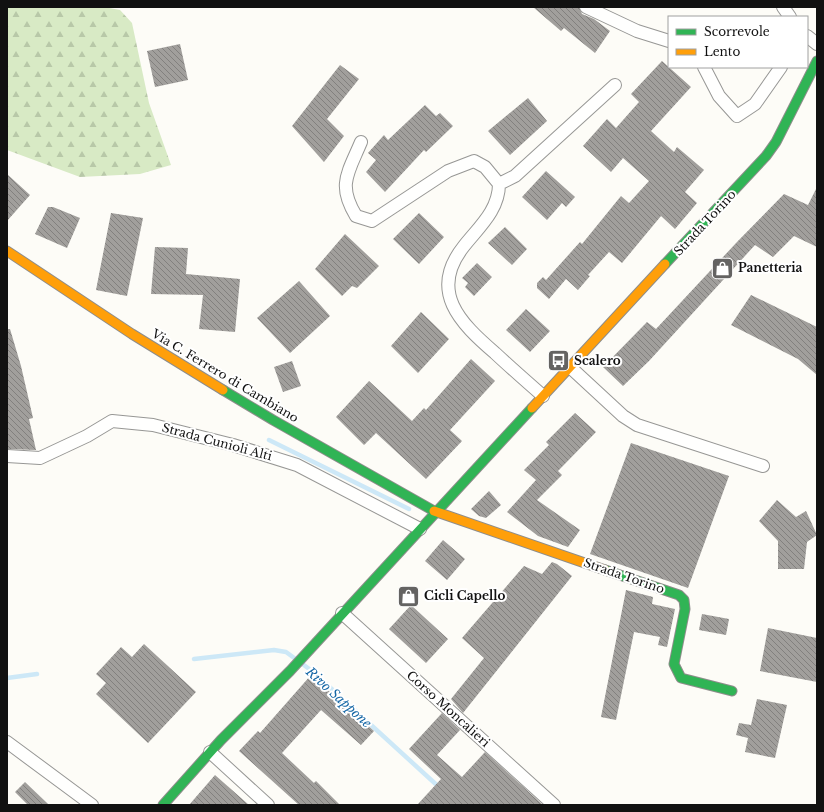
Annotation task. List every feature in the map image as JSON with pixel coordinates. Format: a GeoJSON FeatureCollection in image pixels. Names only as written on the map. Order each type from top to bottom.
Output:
{"type":"FeatureCollection","features":[{"type":"Feature","properties":{"kind":"main road","name":"Strada Torino"},"geometry":{"type":"LineString","coordinates":[[420,529],[766,156],[776,142],[817,61]]}},
{"type":"Feature","properties":{"kind":"main road","name":"Via C. Ferrero di Cambiano"},"geometry":{"type":"LineString","coordinates":[[7,252],[132,334],[273,420],[436,512]]}},
{"type":"Feature","properties":{"kind":"main road","name":"Strada Torino"},"geometry":{"type":"LineString","coordinates":[[436,512],[679,595],[684,600],[685,609],[674,664],[676,670],[681,678],[732,691]]}},
{"type":"Feature","properties":{"kind":"main road"},"geometry":{"type":"LineString","coordinates":[[163,805],[210,752],[290,672],[420,529]]}},
{"type":"Feature","properties":{"kind":"street"},"geometry":{"type":"LineString","coordinates":[[586,7],[637,31],[668,42]]}},
{"type":"Feature","properties":{"kind":"street"},"geometry":{"type":"LineString","coordinates":[[783,7],[789,16]]}},
{"type":"Feature","properties":{"kind":"street"},"geometry":{"type":"LineString","coordinates":[[808,37],[817,44]]}},
{"type":"Feature","properties":{"kind":"street"},"geometry":{"type":"LineString","coordinates":[[705,68],[719,96],[737,116],[755,104],[780,68]]}},
{"type":"Feature","properties":{"kind":"street"},"geometry":{"type":"LineString","coordinates":[[499,184],[515,176],[615,85]]}},
{"type":"Feature","properties":{"kind":"street"},"geometry":{"type":"LineString","coordinates":[[361,142],[345,181],[347,201],[356,216],[372,221],[448,171],[474,161],[486,167],[499,184],[499,194],[485,222],[463,247],[452,266],[448,283],[450,301],[456,314],[474,335],[543,396]]}},
{"type":"Feature","properties":{"kind":"street"},"geometry":{"type":"LineString","coordinates":[[570,367],[624,416],[637,425],[762,466]]}},
{"type":"Feature","properties":{"kind":"street","name":"Strada Cunioli Alti"},"geometry":{"type":"LineString","coordinates":[[7,456],[40,458],[86,436],[112,421],[153,425],[233,445],[297,465],[420,529]]}},
{"type":"Feature","properties":{"kind":"street","name":"Corso Moncalieri"},"geometry":{"type":"LineString","coordinates":[[342,614],[554,805]]}},
{"type":"Feature","properties":{"kind":"street"},"geometry":{"type":"LineString","coordinates":[[7,742],[92,805]]}},
{"type":"Feature","properties":{"kind":"street"},"geometry":{"type":"LineString","coordinates":[[210,752],[268,805]]}},
{"type":"Feature","properties":{"kind":"green space"},"geometry":{"type":"Polygon","coordinates":[[[7,7],[104,7],[120,10],[132,23],[149,103],[171,165],[140,174],[80,177],[7,150],[7,7]]]}},
{"type":"Feature","properties":{"kind":"building"},"geometry":{"type":"Polygon","coordinates":[[[533,7],[579,7],[582,14],[594,19],[610,31],[595,53],[564,28],[561,31],[533,7]]]}},
{"type":"Feature","properties":{"kind":"building"},"geometry":{"type":"Polygon","coordinates":[[[180,44],[188,80],[155,87],[147,51],[180,44]]]}},
{"type":"Feature","properties":{"kind":"building"},"geometry":{"type":"Polygon","coordinates":[[[662,61],[668,68],[691,87],[651,131],[674,152],[677,147],[704,170],[685,192],[697,203],[675,229],[661,216],[622,263],[609,252],[588,275],[590,276],[578,290],[566,279],[549,299],[537,288],[537,283],[543,277],[546,280],[580,242],[582,244],[621,196],[629,203],[649,181],[623,158],[611,172],[583,146],[607,119],[616,128],[639,102],[631,94],[662,61]]]}},
{"type":"Feature","properties":{"kind":"building"},"geometry":{"type":"Polygon","coordinates":[[[340,65],[359,79],[327,119],[344,136],[324,162],[292,126],[340,65]]]}},
{"type":"Feature","properties":{"kind":"building"},"geometry":{"type":"Polygon","coordinates":[[[528,98],[547,121],[510,155],[488,131],[528,98]]]}},
{"type":"Feature","properties":{"kind":"building"},"geometry":{"type":"Polygon","coordinates":[[[425,105],[436,116],[440,113],[453,126],[426,152],[424,150],[385,192],[366,172],[376,160],[368,153],[384,135],[388,140],[425,105]]]}},
{"type":"Feature","properties":{"kind":"building"},"geometry":{"type":"Polygon","coordinates":[[[546,171],[575,197],[566,207],[562,203],[547,220],[522,197],[546,171]]]}},
{"type":"Feature","properties":{"kind":"building"},"geometry":{"type":"Polygon","coordinates":[[[7,174],[30,195],[7,221],[7,174]]]}},
{"type":"Feature","properties":{"kind":"building"},"geometry":{"type":"Polygon","coordinates":[[[817,187],[817,247],[794,236],[773,257],[755,245],[649,361],[623,386],[603,367],[647,322],[656,329],[784,194],[808,205],[817,187]]]}},
{"type":"Feature","properties":{"kind":"building"},"geometry":{"type":"Polygon","coordinates":[[[48,207],[53,207],[80,218],[67,248],[35,234],[48,207]]]}},
{"type":"Feature","properties":{"kind":"building"},"geometry":{"type":"Polygon","coordinates":[[[111,213],[143,218],[127,296],[96,290],[111,213]]]}},
{"type":"Feature","properties":{"kind":"building"},"geometry":{"type":"Polygon","coordinates":[[[419,213],[444,237],[419,264],[393,239],[419,213]]]}},
{"type":"Feature","properties":{"kind":"building"},"geometry":{"type":"Polygon","coordinates":[[[505,227],[527,249],[512,265],[488,243],[505,227]]]}},
{"type":"Feature","properties":{"kind":"building"},"geometry":{"type":"Polygon","coordinates":[[[345,234],[379,266],[357,288],[352,286],[342,296],[315,269],[345,234]]]}},
{"type":"Feature","properties":{"kind":"building"},"geometry":{"type":"Polygon","coordinates":[[[155,247],[188,248],[186,274],[240,279],[235,332],[199,329],[203,295],[151,294],[155,247]]]}},
{"type":"Feature","properties":{"kind":"building"},"geometry":{"type":"Polygon","coordinates":[[[477,263],[492,277],[474,296],[465,287],[468,283],[462,278],[477,263]]]}},
{"type":"Feature","properties":{"kind":"building"},"geometry":{"type":"Polygon","coordinates":[[[299,281],[330,316],[290,353],[257,318],[299,281]]]}},
{"type":"Feature","properties":{"kind":"building"},"geometry":{"type":"Polygon","coordinates":[[[751,295],[817,327],[817,375],[798,359],[731,325],[751,295]]]}},
{"type":"Feature","properties":{"kind":"building"},"geometry":{"type":"Polygon","coordinates":[[[526,309],[550,331],[530,352],[506,330],[526,309]]]}},
{"type":"Feature","properties":{"kind":"building"},"geometry":{"type":"Polygon","coordinates":[[[421,312],[449,339],[418,373],[391,346],[421,312]]]}},
{"type":"Feature","properties":{"kind":"building"},"geometry":{"type":"Polygon","coordinates":[[[7,329],[10,329],[21,366],[33,418],[29,419],[36,450],[7,449],[7,329]]]}},
{"type":"Feature","properties":{"kind":"building"},"geometry":{"type":"Polygon","coordinates":[[[471,359],[495,381],[450,430],[462,441],[426,479],[376,433],[364,445],[336,417],[369,381],[412,421],[424,408],[426,410],[471,359]]]}},
{"type":"Feature","properties":{"kind":"building"},"geometry":{"type":"Polygon","coordinates":[[[292,361],[301,386],[283,392],[274,367],[292,361]]]}},
{"type":"Feature","properties":{"kind":"building"},"geometry":{"type":"Polygon","coordinates":[[[575,413],[596,432],[558,471],[562,475],[537,500],[580,530],[568,547],[538,536],[507,512],[536,480],[524,470],[549,445],[546,442],[575,413]]]}},
{"type":"Feature","properties":{"kind":"building"},"geometry":{"type":"Polygon","coordinates":[[[631,443],[729,476],[688,588],[590,554],[631,443]]]}},
{"type":"Feature","properties":{"kind":"building"},"geometry":{"type":"Polygon","coordinates":[[[489,491],[501,505],[486,518],[479,516],[471,509],[489,491]]]}},
{"type":"Feature","properties":{"kind":"building"},"geometry":{"type":"Polygon","coordinates":[[[777,500],[796,517],[806,511],[817,535],[807,542],[804,569],[778,569],[778,541],[759,521],[777,500]]]}},
{"type":"Feature","properties":{"kind":"building"},"geometry":{"type":"Polygon","coordinates":[[[443,540],[465,559],[447,580],[425,561],[443,540]]]}},
{"type":"Feature","properties":{"kind":"building"},"geometry":{"type":"Polygon","coordinates":[[[552,562],[557,564],[572,576],[463,713],[451,699],[484,658],[462,638],[524,566],[542,574],[552,562]]]}},
{"type":"Feature","properties":{"kind":"building"},"geometry":{"type":"Polygon","coordinates":[[[626,590],[653,597],[652,604],[675,609],[667,647],[658,645],[660,637],[634,632],[616,720],[601,717],[626,590]]]}},
{"type":"Feature","properties":{"kind":"building"},"geometry":{"type":"Polygon","coordinates":[[[411,605],[448,639],[426,663],[389,629],[411,605]]]}},
{"type":"Feature","properties":{"kind":"building"},"geometry":{"type":"Polygon","coordinates":[[[702,614],[729,619],[726,635],[699,630],[702,614]]]}},
{"type":"Feature","properties":{"kind":"building"},"geometry":{"type":"Polygon","coordinates":[[[768,628],[817,638],[817,682],[760,671],[768,628]]]}},
{"type":"Feature","properties":{"kind":"building"},"geometry":{"type":"Polygon","coordinates":[[[144,644],[196,692],[148,743],[96,694],[106,683],[96,674],[121,647],[132,657],[144,644]]]}},
{"type":"Feature","properties":{"kind":"building"},"geometry":{"type":"Polygon","coordinates":[[[311,675],[374,731],[361,745],[321,710],[282,753],[314,783],[316,781],[340,805],[299,805],[239,751],[258,731],[260,733],[311,675]]]}},
{"type":"Feature","properties":{"kind":"building"},"geometry":{"type":"Polygon","coordinates":[[[757,699],[787,705],[775,758],[745,752],[748,738],[736,735],[739,723],[751,725],[757,699]]]}},
{"type":"Feature","properties":{"kind":"building"},"geometry":{"type":"Polygon","coordinates":[[[442,713],[460,730],[437,755],[462,777],[485,752],[543,805],[417,805],[441,779],[409,749],[442,713]]]}},
{"type":"Feature","properties":{"kind":"building"},"geometry":{"type":"Polygon","coordinates":[[[215,775],[249,805],[189,805],[215,775]]]}},
{"type":"Feature","properties":{"kind":"building"},"geometry":{"type":"Polygon","coordinates":[[[25,782],[49,805],[28,805],[15,792],[25,782]]]}},
{"type":"Feature","properties":{"kind":"waterway"},"geometry":{"type":"LineString","coordinates":[[269,440],[409,509]]}},
{"type":"Feature","properties":{"kind":"waterway","name":"Rivo Sappone"},"geometry":{"type":"LineString","coordinates":[[194,659],[274,650],[286,652],[312,671],[440,788]]}},
{"type":"Feature","properties":{"kind":"waterway","name":"Rivo Sappone"},"geometry":{"type":"LineString","coordinates":[[7,678],[37,674]]}},
{"type":"Feature","properties":{"kind":"traffic: fast"},"geometry":{"type":"LineString","coordinates":[[665,264],[766,156],[776,142],[817,61]]}},
{"type":"Feature","properties":{"kind":"traffic: fast"},"geometry":{"type":"LineString","coordinates":[[223,390],[434,511]]}},
{"type":"Feature","properties":{"kind":"traffic: fast"},"geometry":{"type":"LineString","coordinates":[[163,805],[221,740],[290,671],[532,408]]}},
{"type":"Feature","properties":{"kind":"traffic: fast"},"geometry":{"type":"LineString","coordinates":[[605,570],[679,595],[684,600],[685,609],[674,664],[681,678],[732,691]]}},
{"type":"Feature","properties":{"kind":"traffic: slow"},"geometry":{"type":"LineString","coordinates":[[7,251],[132,334],[223,390]]}},
{"type":"Feature","properties":{"kind":"traffic: slow"},"geometry":{"type":"LineString","coordinates":[[532,408],[665,264]]}},
{"type":"Feature","properties":{"kind":"traffic: slow"},"geometry":{"type":"LineString","coordinates":[[434,511],[605,570]]}},
{"type":"Feature","properties":{"kind":"place","name":"Panetteria"},"geometry":{"type":"Point","coordinates":[722,268]}},
{"type":"Feature","properties":{"kind":"place","name":"Scalero"},"geometry":{"type":"Point","coordinates":[559,361]}},
{"type":"Feature","properties":{"kind":"place","name":"Cicli Capello"},"geometry":{"type":"Point","coordinates":[409,596]}}]}
